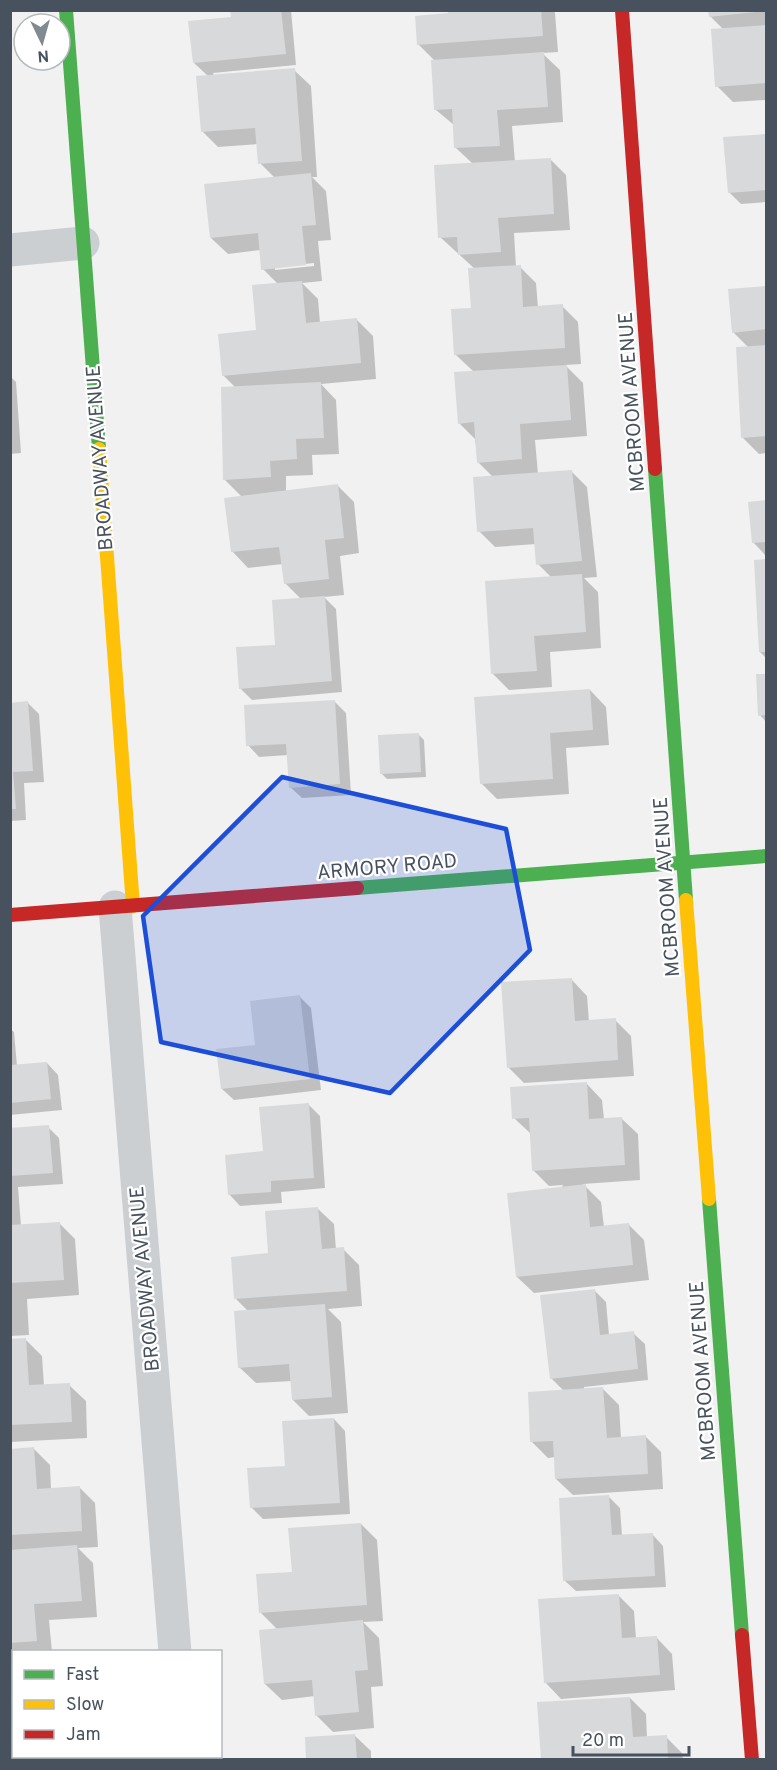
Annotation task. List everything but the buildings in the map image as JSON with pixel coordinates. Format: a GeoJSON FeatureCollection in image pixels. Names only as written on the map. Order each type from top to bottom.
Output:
{"type":"FeatureCollection","features":[{"type":"Feature","properties":{"kind":"street","name":"BROADWAY AVENUE"},"geometry":{"type":"LineString","coordinates":[[66,10],[175,1650]]}},
{"type":"Feature","properties":{"kind":"street","name":"MCBROOM AVENUE"},"geometry":{"type":"LineString","coordinates":[[622,10],[683,862],[752,1760]]}},
{"type":"Feature","properties":{"kind":"street"},"geometry":{"type":"LineString","coordinates":[[10,250],[83,243]]}},
{"type":"Feature","properties":{"kind":"street","name":"ARMORY ROAD"},"geometry":{"type":"LineString","coordinates":[[10,915],[766,856]]}},
{"type":"Feature","properties":{"kind":"highlighted area"},"geometry":{"type":"Polygon","coordinates":[[[282,777],[506,829],[530,950],[390,1093],[161,1042],[143,916],[282,777]]]}},
{"type":"Feature","properties":{"kind":"traffic: fast"},"geometry":{"type":"LineString","coordinates":[[66,10],[99,449]]}},
{"type":"Feature","properties":{"kind":"traffic: fast"},"geometry":{"type":"LineString","coordinates":[[655,469],[686,900]]}},
{"type":"Feature","properties":{"kind":"traffic: fast"},"geometry":{"type":"LineString","coordinates":[[357,888],[766,856]]}},
{"type":"Feature","properties":{"kind":"traffic: fast"},"geometry":{"type":"LineString","coordinates":[[709,1199],[742,1635]]}},
{"type":"Feature","properties":{"kind":"traffic: slow"},"geometry":{"type":"LineString","coordinates":[[99,449],[133,906]]}},
{"type":"Feature","properties":{"kind":"traffic: slow"},"geometry":{"type":"LineString","coordinates":[[686,900],[709,1199]]}},
{"type":"Feature","properties":{"kind":"traffic: jam"},"geometry":{"type":"LineString","coordinates":[[622,10],[655,469]]}},
{"type":"Feature","properties":{"kind":"traffic: jam"},"geometry":{"type":"LineString","coordinates":[[10,915],[357,888]]}},
{"type":"Feature","properties":{"kind":"traffic: jam"},"geometry":{"type":"LineString","coordinates":[[742,1635],[752,1760]]}}]}
